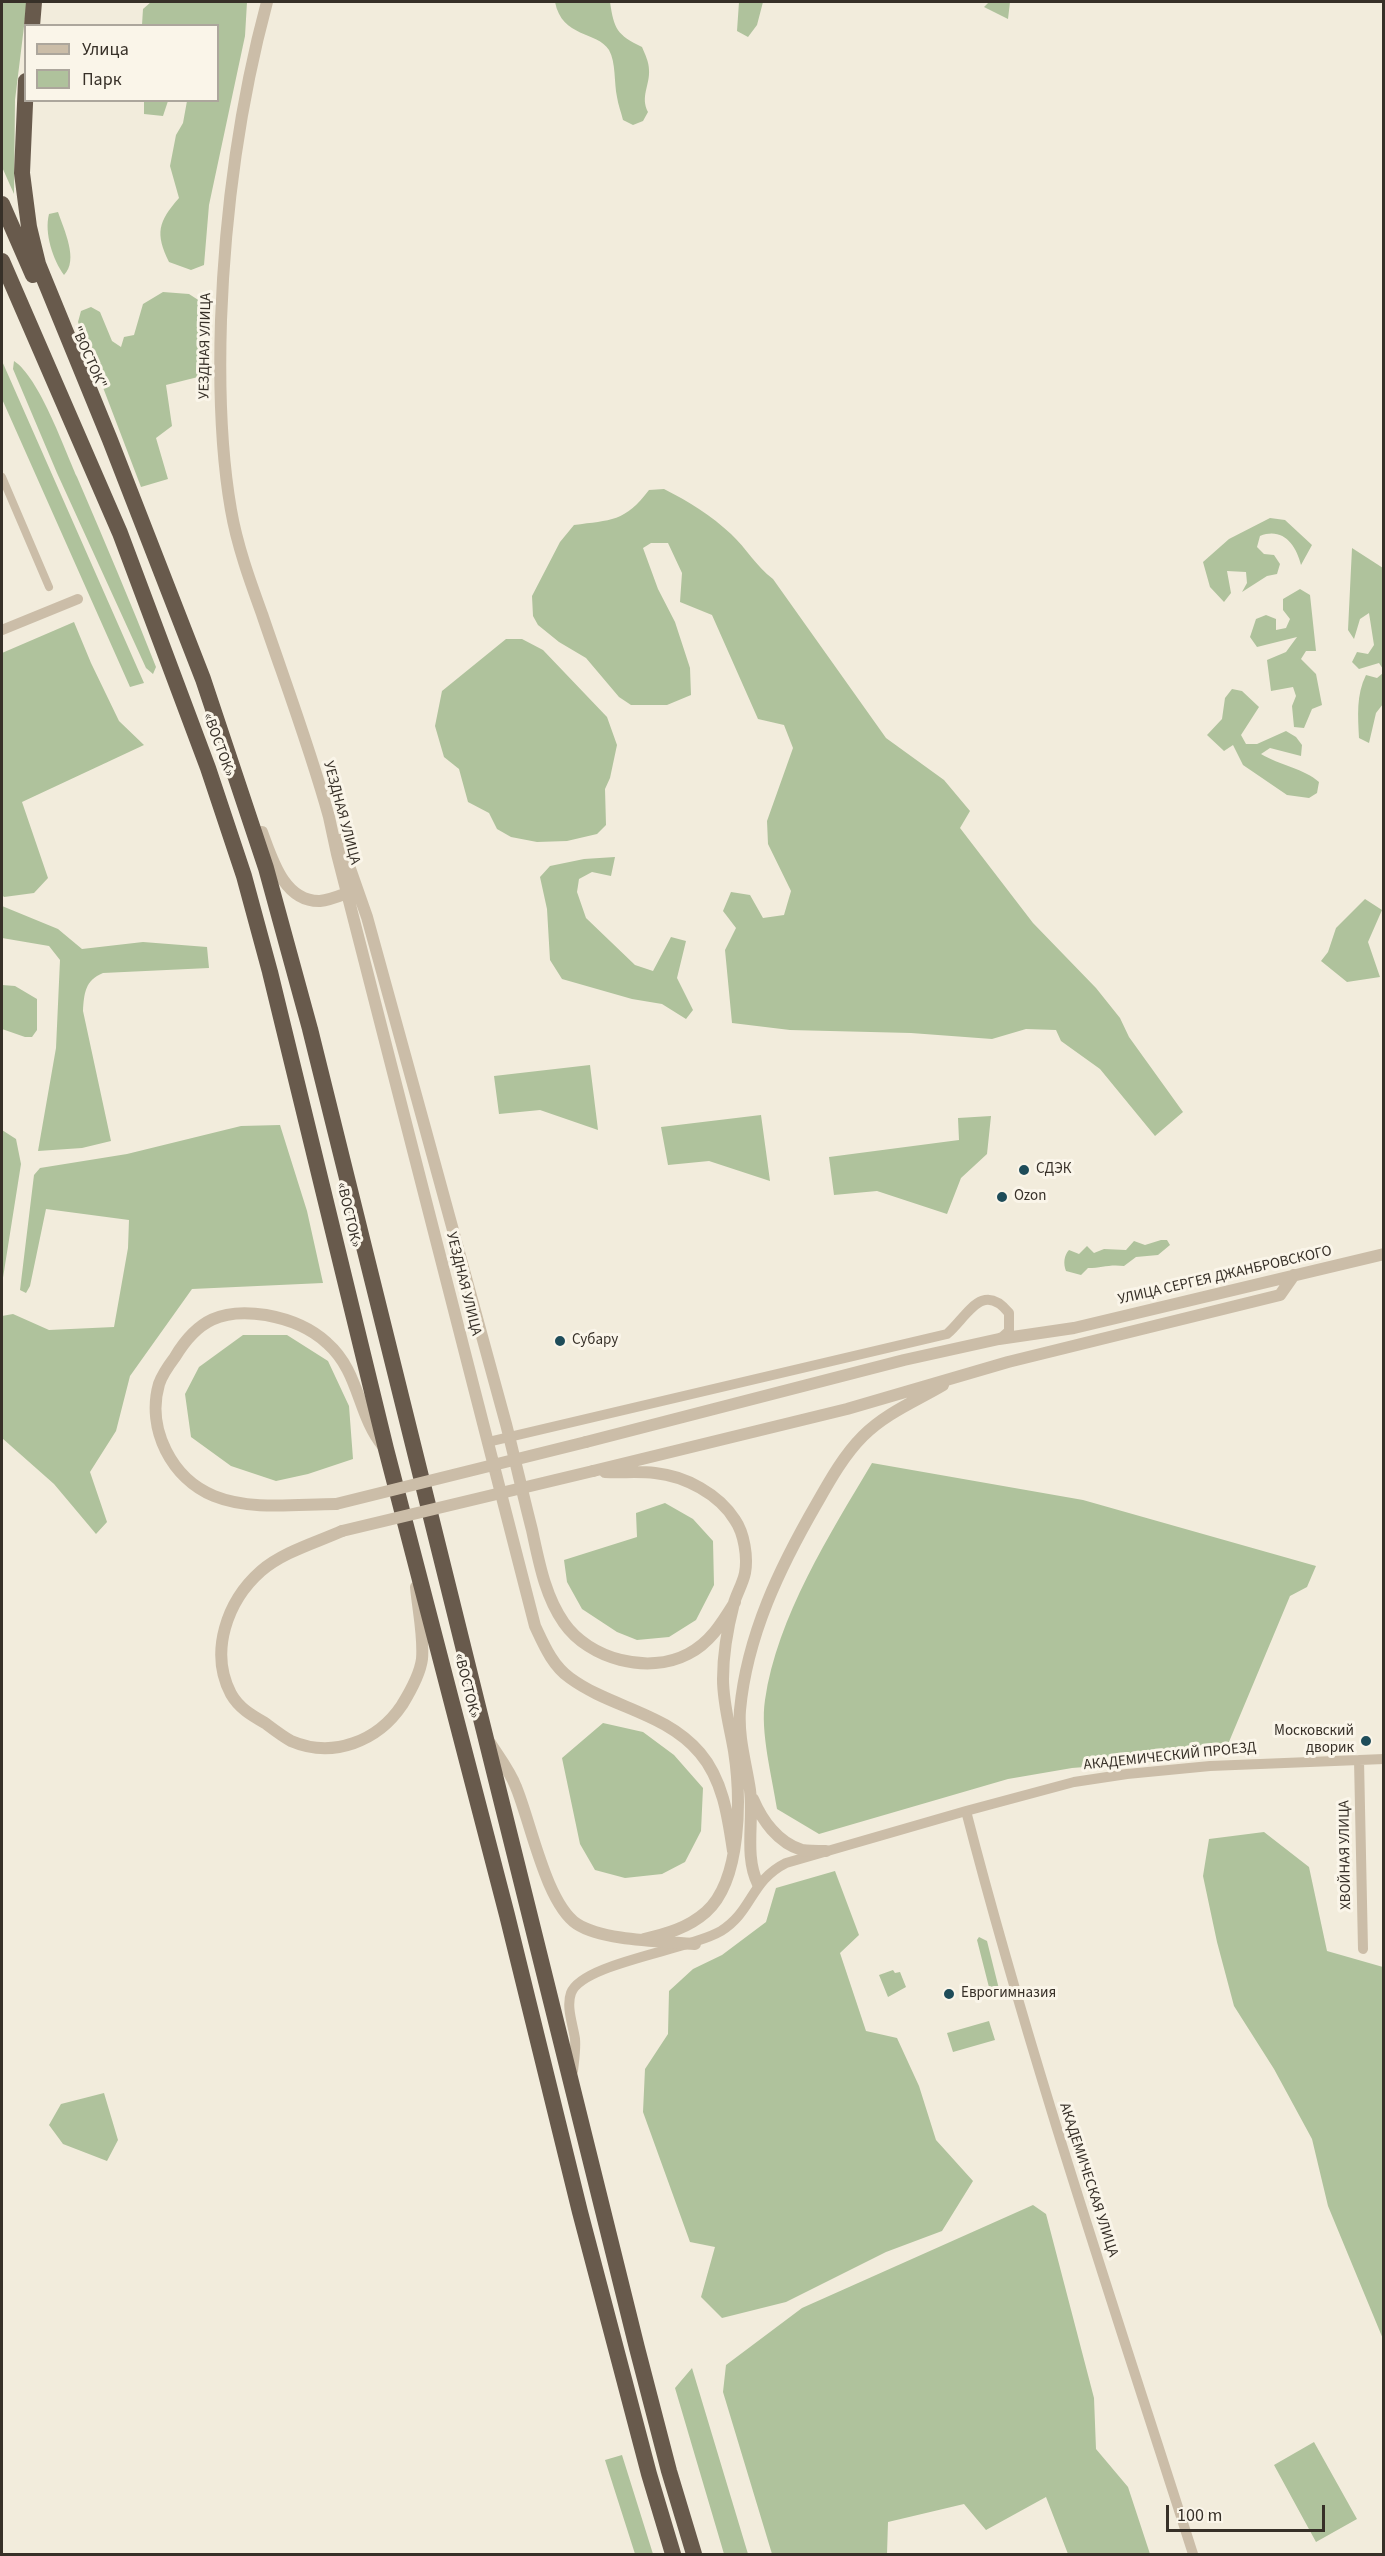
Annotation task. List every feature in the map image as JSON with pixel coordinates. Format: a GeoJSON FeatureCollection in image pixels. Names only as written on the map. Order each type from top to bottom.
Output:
{"type":"FeatureCollection","features":[{"type":"Feature","properties":{"kind":"highway"},"geometry":{"type":"LineString","coordinates":[[32,24],[34,2]]}},
{"type":"Feature","properties":{"kind":"highway"},"geometry":{"type":"LineString","coordinates":[[25,102],[22,173],[33,246],[142,526]]}},
{"type":"Feature","properties":{"kind":"highway","name":"\"ВОСТОК\""},"geometry":{"type":"LineString","coordinates":[[2,204],[142,526]]}},
{"type":"Feature","properties":{"kind":"highway"},"geometry":{"type":"LineString","coordinates":[[2,261],[120,533]]}},
{"type":"Feature","properties":{"kind":"highway"},"geometry":{"type":"LineString","coordinates":[[2,291],[120,533]]}},
{"type":"Feature","properties":{"kind":"highway","name":"«ВОСТОК»"},"geometry":{"type":"LineString","coordinates":[[142,526],[203,679],[238,783],[266,868],[310,1029],[666,2460],[694,2554]]}},
{"type":"Feature","properties":{"kind":"highway","name":"«ВОСТОК»"},"geometry":{"type":"LineString","coordinates":[[120,533],[208,768],[257,922],[386,1449],[507,1915],[614,2342],[673,2554]]}},
{"type":"Feature","properties":{"kind":"street","name":"УЕЗДНАЯ УЛИЦА"},"geometry":{"type":"LineString","coordinates":[[267,2],[250,68],[234,158],[222,274],[219,383],[231,511],[249,574],[330,817],[352,892],[535,1626],[549,1656],[569,1677],[654,1718],[681,1734],[701,1754],[725,1802],[733,1851]]}},
{"type":"Feature","properties":{"kind":"street"},"geometry":{"type":"LineString","coordinates":[[2,477],[49,587]]}},
{"type":"Feature","properties":{"kind":"street"},"geometry":{"type":"LineString","coordinates":[[2,630],[78,598]]}},
{"type":"Feature","properties":{"kind":"street"},"geometry":{"type":"LineString","coordinates":[[238,783],[255,813],[284,882],[303,897],[313,900],[322,901],[352,892]]}},
{"type":"Feature","properties":{"kind":"street","name":"УЕЗДНАЯ УЛИЦА"},"geometry":{"type":"LineString","coordinates":[[352,892],[367,917],[509,1437],[543,1577],[555,1609],[578,1640],[597,1652],[617,1659],[642,1663],[687,1655],[709,1640],[735,1602]]}},
{"type":"Feature","properties":{"kind":"street","name":"УЛИЦА СЕРГЕЯ ДЖАНБРОВСКОГО"},"geometry":{"type":"LineString","coordinates":[[386,1449],[371,1428],[353,1379],[341,1358],[314,1333],[276,1317],[256,1313],[220,1317],[204,1323],[188,1336],[159,1382],[156,1396],[158,1433],[166,1452],[187,1479],[215,1497],[238,1502],[336,1504],[904,1360],[999,1340],[1074,1328],[1383,1254]]}},
{"type":"Feature","properties":{"kind":"street"},"geometry":{"type":"LineString","coordinates":[[416,1563],[422,1660],[410,1692],[393,1718],[377,1732],[362,1742],[339,1748],[314,1746],[291,1741],[242,1709],[231,1693],[223,1670],[221,1643],[229,1614],[245,1586],[262,1570],[277,1560],[342,1531],[847,1409],[960,1376],[1280,1295],[1294,1275]]}},
{"type":"Feature","properties":{"kind":"street"},"geometry":{"type":"LineString","coordinates":[[488,1442],[947,1334],[959,1324],[972,1306],[988,1299],[1003,1306],[1009,1313],[1011,1322],[1009,1331],[999,1340]]}},
{"type":"Feature","properties":{"kind":"street"},"geometry":{"type":"LineString","coordinates":[[1011,1322],[1022,1330],[1041,1333]]}},
{"type":"Feature","properties":{"kind":"street"},"geometry":{"type":"LineString","coordinates":[[572,2086],[575,2041],[570,2003],[575,1987],[591,1974],[694,1944],[720,1932],[738,1919],[758,1884],[752,1870],[749,1789],[741,1745],[740,1711],[746,1674],[764,1608],[798,1535],[846,1458],[863,1436],[887,1416],[960,1376]]}},
{"type":"Feature","properties":{"kind":"street"},"geometry":{"type":"LineString","coordinates":[[593,1471],[655,1473],[676,1478],[702,1489],[721,1503],[736,1521],[745,1547],[745,1572],[735,1602],[723,1678],[725,1710],[734,1750],[759,1812],[772,1831],[785,1842],[801,1850],[826,1851]]}},
{"type":"Feature","properties":{"kind":"street"},"geometry":{"type":"LineString","coordinates":[[487,1736],[515,1784],[551,1892],[562,1910],[577,1924],[600,1933],[694,1944]]}},
{"type":"Feature","properties":{"kind":"street"},"geometry":{"type":"LineString","coordinates":[[644,1939],[665,1934],[693,1922],[708,1910],[721,1892],[730,1869],[733,1851],[737,1797],[734,1750]]}},
{"type":"Feature","properties":{"kind":"street","name":"АКАДЕМИЧЕСКИЙ ПРОЕЗД"},"geometry":{"type":"LineString","coordinates":[[758,1884],[776,1868],[826,1851],[1074,1782],[1127,1774],[1253,1763],[1383,1759]]}},
{"type":"Feature","properties":{"kind":"street","name":"ХВОЙНАЯ УЛИЦА"},"geometry":{"type":"LineString","coordinates":[[1359,1761],[1363,1949]]}},
{"type":"Feature","properties":{"kind":"street","name":"АКАДЕМИЧЕСКАЯ УЛИЦА"},"geometry":{"type":"LineString","coordinates":[[966,1811],[1007,1968],[1060,2142],[1193,2554]]}},
{"type":"Feature","properties":{"kind":"green space"},"geometry":{"type":"Polygon","coordinates":[[[2,2],[27,2],[15,100],[14,194],[2,167],[2,2]]]}},
{"type":"Feature","properties":{"kind":"green space"},"geometry":{"type":"Polygon","coordinates":[[[151,2],[247,2],[245,36],[209,205],[204,265],[191,270],[169,262],[160,235],[163,221],[179,198],[170,166],[176,135],[183,123],[187,102],[219,102],[219,24],[142,24],[143,9],[151,2]]]}},
{"type":"Feature","properties":{"kind":"green space"},"geometry":{"type":"Polygon","coordinates":[[[555,2],[610,2],[618,30],[627,39],[642,47],[648,61],[649,75],[645,101],[648,112],[643,121],[633,125],[623,120],[617,97],[613,60],[609,50],[604,44],[565,22],[555,2]]]}},
{"type":"Feature","properties":{"kind":"green space"},"geometry":{"type":"Polygon","coordinates":[[[739,2],[763,2],[757,25],[748,37],[737,31],[739,2]]]}},
{"type":"Feature","properties":{"kind":"green space"},"geometry":{"type":"Polygon","coordinates":[[[989,2],[1010,2],[1008,19],[984,7],[989,2]]]}},
{"type":"Feature","properties":{"kind":"green space"},"geometry":{"type":"Polygon","coordinates":[[[144,102],[168,102],[163,116],[144,114],[144,102]]]}},
{"type":"Feature","properties":{"kind":"green space"},"geometry":{"type":"Polygon","coordinates":[[[58,212],[70,253],[68,269],[64,275],[53,254],[48,229],[49,214],[58,212]]]}},
{"type":"Feature","properties":{"kind":"green space"},"geometry":{"type":"Polygon","coordinates":[[[163,292],[189,294],[206,305],[202,376],[166,385],[172,426],[156,438],[168,479],[141,487],[78,322],[81,311],[91,307],[100,312],[112,341],[121,347],[124,337],[134,335],[143,304],[163,292]]]}},
{"type":"Feature","properties":{"kind":"green space"},"geometry":{"type":"Polygon","coordinates":[[[2,361],[144,683],[130,687],[2,399],[2,361]]]}},
{"type":"Feature","properties":{"kind":"green space"},"geometry":{"type":"Polygon","coordinates":[[[14,361],[33,382],[58,432],[156,667],[153,674],[146,668],[57,473],[13,369],[14,361]]]}},
{"type":"Feature","properties":{"kind":"green space"},"geometry":{"type":"Polygon","coordinates":[[[664,489],[708,515],[736,539],[773,579],[886,738],[944,780],[970,811],[960,828],[1033,923],[1096,988],[1120,1018],[1129,1037],[1183,1112],[1155,1136],[1100,1069],[1061,1041],[1056,1030],[1026,1029],[992,1039],[911,1033],[790,1030],[732,1023],[725,950],[736,928],[723,911],[731,892],[750,895],[763,918],[784,915],[791,891],[768,844],[767,821],[793,748],[784,725],[758,719],[712,615],[680,602],[682,573],[668,543],[651,543],[643,548],[658,589],[675,622],[690,668],[691,695],[667,705],[631,705],[619,697],[586,658],[559,642],[538,625],[533,616],[532,596],[560,542],[574,525],[616,518],[632,508],[649,490],[664,489]]]}},
{"type":"Feature","properties":{"kind":"green space"},"geometry":{"type":"Polygon","coordinates":[[[1270,518],[1285,520],[1312,545],[1301,565],[1296,551],[1282,536],[1268,534],[1260,536],[1257,547],[1264,554],[1274,555],[1280,564],[1277,574],[1267,576],[1242,592],[1247,583],[1246,572],[1227,571],[1231,593],[1224,602],[1210,587],[1203,562],[1229,539],[1270,518]]]}},
{"type":"Feature","properties":{"kind":"green space"},"geometry":{"type":"Polygon","coordinates":[[[1352,548],[1383,568],[1383,669],[1379,663],[1359,669],[1352,662],[1357,652],[1368,654],[1374,645],[1369,613],[1360,619],[1354,639],[1348,630],[1352,548]]]}},
{"type":"Feature","properties":{"kind":"green space"},"geometry":{"type":"Polygon","coordinates":[[[1300,589],[1310,595],[1316,651],[1306,651],[1301,659],[1316,674],[1322,705],[1312,709],[1304,728],[1294,727],[1292,706],[1296,696],[1293,687],[1271,691],[1267,660],[1286,652],[1297,637],[1257,647],[1250,637],[1256,619],[1266,615],[1276,619],[1276,630],[1286,628],[1290,619],[1283,610],[1283,599],[1300,589]]]}},
{"type":"Feature","properties":{"kind":"green space"},"geometry":{"type":"Polygon","coordinates":[[[74,622],[119,721],[144,745],[22,802],[48,878],[34,893],[4,897],[2,895],[2,653],[74,622]]]}},
{"type":"Feature","properties":{"kind":"green space"},"geometry":{"type":"Polygon","coordinates":[[[506,639],[522,639],[543,650],[607,717],[617,745],[610,778],[605,789],[606,825],[597,834],[567,841],[537,842],[511,837],[497,829],[489,813],[468,802],[459,769],[444,757],[435,726],[442,691],[506,639]]]}},
{"type":"Feature","properties":{"kind":"green space"},"geometry":{"type":"Polygon","coordinates":[[[1383,673],[1383,704],[1376,713],[1369,743],[1359,738],[1358,706],[1361,690],[1366,675],[1377,678],[1383,673]]]}},
{"type":"Feature","properties":{"kind":"green space"},"geometry":{"type":"Polygon","coordinates":[[[1232,689],[1242,691],[1259,707],[1241,735],[1246,744],[1257,744],[1286,731],[1296,737],[1302,745],[1301,756],[1270,748],[1261,754],[1299,770],[1319,782],[1317,793],[1309,798],[1287,795],[1243,765],[1233,745],[1224,751],[1207,735],[1222,719],[1225,698],[1232,689]]]}},
{"type":"Feature","properties":{"kind":"green space"},"geometry":{"type":"Polygon","coordinates":[[[615,857],[611,876],[592,872],[579,879],[577,892],[586,918],[635,965],[653,971],[671,937],[686,941],[677,978],[693,1010],[686,1019],[662,1004],[632,999],[562,979],[550,960],[547,909],[540,877],[550,866],[584,859],[615,857]]]}},
{"type":"Feature","properties":{"kind":"green space"},"geometry":{"type":"Polygon","coordinates":[[[1365,899],[1382,910],[1368,942],[1380,977],[1347,982],[1321,961],[1328,952],[1336,928],[1365,899]]]}},
{"type":"Feature","properties":{"kind":"green space"},"geometry":{"type":"Polygon","coordinates":[[[2,906],[58,929],[82,949],[143,942],[207,947],[209,968],[103,973],[92,980],[87,988],[83,1011],[111,1141],[82,1148],[38,1151],[56,1048],[60,960],[49,946],[2,938],[2,906]]]}},
{"type":"Feature","properties":{"kind":"green space"},"geometry":{"type":"Polygon","coordinates":[[[2,985],[15,986],[37,999],[37,1030],[32,1037],[25,1037],[2,1029],[2,985]]]}},
{"type":"Feature","properties":{"kind":"green space"},"geometry":{"type":"Polygon","coordinates":[[[590,1065],[598,1130],[540,1110],[499,1114],[494,1076],[590,1065]]]}},
{"type":"Feature","properties":{"kind":"green space"},"geometry":{"type":"Polygon","coordinates":[[[761,1115],[770,1181],[709,1161],[668,1165],[661,1127],[761,1115]]]}},
{"type":"Feature","properties":{"kind":"green space"},"geometry":{"type":"Polygon","coordinates":[[[991,1116],[987,1154],[961,1178],[947,1214],[877,1191],[834,1195],[829,1157],[959,1140],[958,1118],[991,1116]]]}},
{"type":"Feature","properties":{"kind":"green space"},"geometry":{"type":"Polygon","coordinates":[[[280,1125],[307,1211],[323,1283],[192,1289],[130,1376],[116,1431],[90,1472],[107,1522],[96,1534],[54,1484],[2,1438],[2,1316],[13,1314],[49,1330],[114,1327],[128,1248],[129,1220],[46,1209],[30,1286],[26,1293],[20,1290],[34,1175],[40,1168],[127,1154],[241,1126],[280,1125]]]}},
{"type":"Feature","properties":{"kind":"green space"},"geometry":{"type":"Polygon","coordinates":[[[2,1130],[16,1139],[21,1164],[2,1284],[2,1130]]]}},
{"type":"Feature","properties":{"kind":"green space"},"geometry":{"type":"Polygon","coordinates":[[[1167,1240],[1170,1245],[1158,1255],[1136,1257],[1124,1266],[1088,1268],[1081,1275],[1066,1271],[1065,1268],[1065,1257],[1069,1250],[1079,1254],[1087,1246],[1094,1253],[1104,1249],[1126,1250],[1134,1241],[1145,1245],[1167,1240]]]}},
{"type":"Feature","properties":{"kind":"green space"},"geometry":{"type":"Polygon","coordinates":[[[243,1335],[287,1335],[328,1361],[349,1406],[353,1459],[308,1474],[276,1481],[231,1466],[191,1437],[185,1394],[199,1367],[243,1335]]]}},
{"type":"Feature","properties":{"kind":"green space"},"geometry":{"type":"Polygon","coordinates":[[[872,1463],[1083,1500],[1316,1566],[1307,1587],[1290,1596],[1226,1749],[1148,1762],[1072,1768],[1008,1779],[819,1834],[777,1809],[765,1740],[765,1700],[771,1669],[793,1607],[823,1547],[872,1463]]]}},
{"type":"Feature","properties":{"kind":"green space"},"geometry":{"type":"Polygon","coordinates":[[[665,1503],[693,1519],[713,1541],[714,1585],[696,1620],[669,1637],[637,1640],[617,1632],[582,1609],[567,1582],[564,1560],[637,1537],[636,1513],[665,1503]]]}},
{"type":"Feature","properties":{"kind":"green space"},"geometry":{"type":"Polygon","coordinates":[[[603,1723],[643,1732],[674,1755],[703,1788],[701,1831],[685,1862],[662,1874],[625,1878],[595,1870],[580,1844],[562,1758],[603,1723]]]}},
{"type":"Feature","properties":{"kind":"green space"},"geometry":{"type":"Polygon","coordinates":[[[1264,1832],[1309,1867],[1327,1951],[1383,1967],[1383,2339],[1328,2206],[1312,2139],[1274,2069],[1234,2006],[1217,1942],[1203,1876],[1209,1839],[1264,1832]]]}},
{"type":"Feature","properties":{"kind":"green space"},"geometry":{"type":"Polygon","coordinates":[[[835,1871],[859,1935],[840,1953],[866,2031],[897,2038],[919,2086],[936,2140],[973,2181],[942,2231],[886,2252],[786,2302],[722,2318],[701,2297],[715,2247],[690,2242],[643,2112],[645,2069],[668,2034],[669,1991],[693,1969],[722,1955],[766,1922],[776,1888],[835,1871]]]}},
{"type":"Feature","properties":{"kind":"green space"},"geometry":{"type":"Polygon","coordinates":[[[979,1937],[987,1941],[1001,1997],[992,1999],[977,1940],[979,1937]]]}},
{"type":"Feature","properties":{"kind":"green space"},"geometry":{"type":"Polygon","coordinates":[[[893,1970],[895,1973],[900,1972],[906,1987],[888,1997],[879,1975],[893,1970]]]}},
{"type":"Feature","properties":{"kind":"green space"},"geometry":{"type":"Polygon","coordinates":[[[989,2021],[995,2040],[953,2052],[947,2033],[989,2021]]]}},
{"type":"Feature","properties":{"kind":"green space"},"geometry":{"type":"Polygon","coordinates":[[[104,2093],[118,2140],[107,2161],[63,2144],[49,2125],[61,2104],[104,2093]]]}},
{"type":"Feature","properties":{"kind":"green space"},"geometry":{"type":"Polygon","coordinates":[[[1033,2205],[1046,2214],[1094,2398],[1096,2449],[1128,2487],[1150,2554],[1068,2554],[1046,2497],[986,2530],[964,2504],[888,2522],[887,2554],[772,2554],[723,2392],[726,2365],[802,2308],[1033,2205]]]}},
{"type":"Feature","properties":{"kind":"green space"},"geometry":{"type":"Polygon","coordinates":[[[692,2368],[748,2554],[724,2554],[675,2388],[692,2368]]]}},
{"type":"Feature","properties":{"kind":"green space"},"geometry":{"type":"Polygon","coordinates":[[[1314,2442],[1357,2519],[1316,2542],[1274,2465],[1314,2442]]]}},
{"type":"Feature","properties":{"kind":"green space"},"geometry":{"type":"Polygon","coordinates":[[[622,2455],[653,2554],[635,2554],[605,2460],[622,2455]]]}},
{"type":"Feature","properties":{"kind":"place","name":"СДЭК"},"geometry":{"type":"Point","coordinates":[1024,1170]}},
{"type":"Feature","properties":{"kind":"place","name":"Ozon"},"geometry":{"type":"Point","coordinates":[1002,1197]}},
{"type":"Feature","properties":{"kind":"place","name":"Субару"},"geometry":{"type":"Point","coordinates":[560,1341]}},
{"type":"Feature","properties":{"kind":"place","name":"Московский дворик"},"geometry":{"type":"Point","coordinates":[1366,1741]}},
{"type":"Feature","properties":{"kind":"place","name":"Еврогимназия"},"geometry":{"type":"Point","coordinates":[949,1994]}}]}
